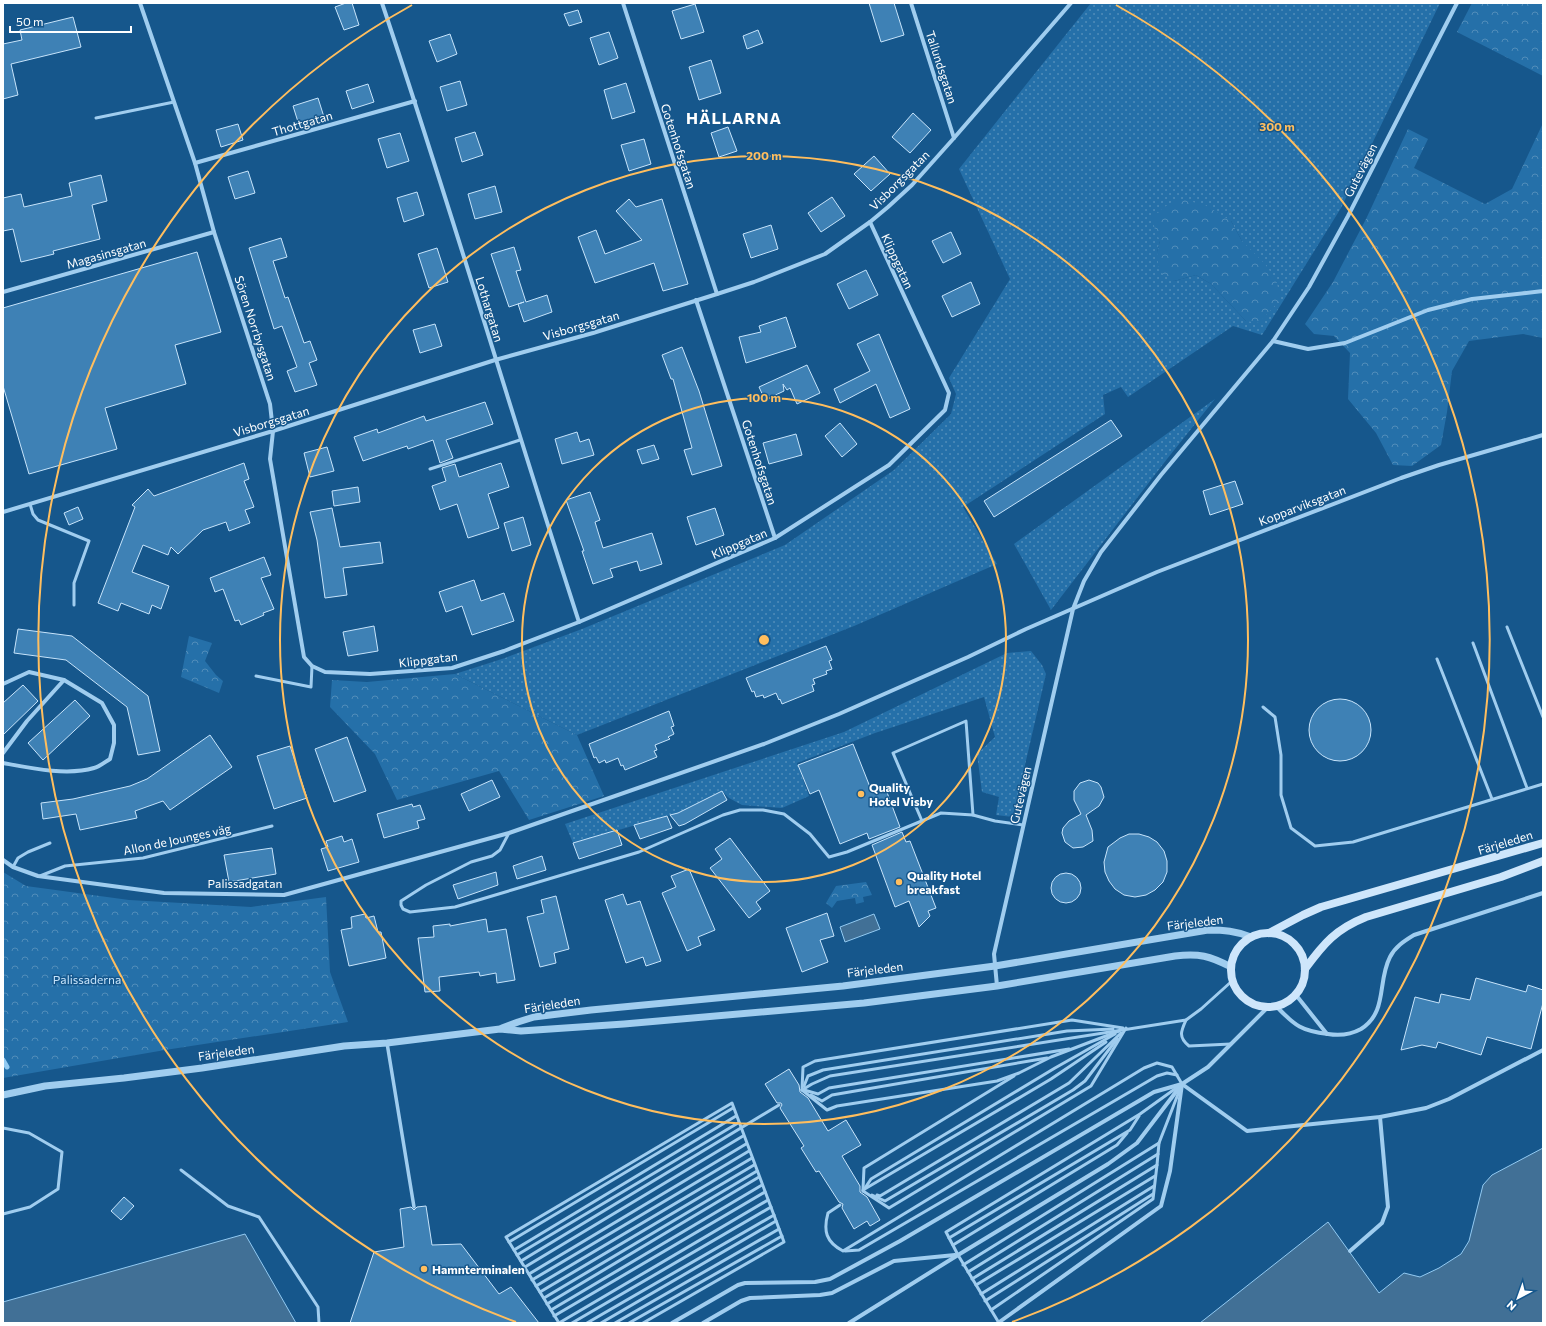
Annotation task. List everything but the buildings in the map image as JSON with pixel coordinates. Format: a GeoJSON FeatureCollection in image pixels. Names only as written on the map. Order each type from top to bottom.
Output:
{"type":"FeatureCollection","features":[{"type":"Feature","properties":{"kind":"main road","name":"Färjeleden"},"geometry":{"type":"LineString","coordinates":[[1269,933],[1321,907],[1543,843]]}},
{"type":"Feature","properties":{"kind":"main road"},"geometry":{"type":"LineString","coordinates":[[1306,969],[1302,955],[1294,944],[1283,936],[1269,933],[1251,937],[1243,942],[1237,949],[1231,967],[1232,981],[1236,990],[1246,1000],[1254,1005],[1272,1007],[1288,1002],[1296,995],[1303,983],[1306,969],[1319,949],[1337,931],[1349,923],[1366,916],[1501,877],[1543,861]]}},
{"type":"Feature","properties":{"kind":"street","name":"Sören Norrbysgatan"},"geometry":{"type":"LineString","coordinates":[[140,3],[195,164],[214,232],[270,404],[273,431],[270,460],[304,657],[312,666]]}},
{"type":"Feature","properties":{"kind":"street","name":"Lothargatan"},"geometry":{"type":"LineString","coordinates":[[382,3],[415,101],[520,440],[579,622]]}},
{"type":"Feature","properties":{"kind":"street","name":"Gotenhofsgatan"},"geometry":{"type":"LineString","coordinates":[[623,3],[717,294]]}},
{"type":"Feature","properties":{"kind":"street","name":"Tallundsgatan"},"geometry":{"type":"LineString","coordinates":[[911,3],[954,138]]}},
{"type":"Feature","properties":{"kind":"street","name":"Visborgsgatan"},"geometry":{"type":"LineString","coordinates":[[3,512],[273,431],[495,360],[594,333],[754,282],[825,254],[870,222],[912,185],[1071,3]]}},
{"type":"Feature","properties":{"kind":"street","name":"Gutevägen"},"geometry":{"type":"LineString","coordinates":[[997,986],[994,954],[1073,609],[1084,581],[1101,552],[1161,474],[1273,341],[1309,287],[1348,216],[1457,3]]}},
{"type":"Feature","properties":{"kind":"street","name":"Thottgatan"},"geometry":{"type":"LineString","coordinates":[[195,164],[415,101]]}},
{"type":"Feature","properties":{"kind":"street","name":"Klippgatan"},"geometry":{"type":"LineString","coordinates":[[312,666],[325,672],[370,674],[452,668],[504,651],[579,622],[775,538],[889,465],[945,410],[949,393],[870,222]]}},
{"type":"Feature","properties":{"kind":"street","name":"Magasinsgatan"},"geometry":{"type":"LineString","coordinates":[[3,292],[214,232]]}},
{"type":"Feature","properties":{"kind":"street"},"geometry":{"type":"LineString","coordinates":[[1273,341],[1308,348],[1344,343],[1428,310],[1472,299],[1543,290]]}},
{"type":"Feature","properties":{"kind":"street","name":"Gotenhofsgatan"},"geometry":{"type":"LineString","coordinates":[[696,300],[775,538]]}},
{"type":"Feature","properties":{"kind":"street","name":"Kopparviksgatan"},"geometry":{"type":"LineString","coordinates":[[508,833],[764,744],[839,714],[1157,572],[1401,478],[1439,465],[1543,435]]}},
{"type":"Feature","properties":{"kind":"street"},"geometry":{"type":"LineString","coordinates":[[3,684],[29,672],[64,680],[102,703],[114,725],[114,742],[110,758],[95,768],[66,771],[31,768],[3,763]]}},
{"type":"Feature","properties":{"kind":"street"},"geometry":{"type":"LineString","coordinates":[[3,753],[27,721],[64,680]]}},
{"type":"Feature","properties":{"kind":"street","name":"Palissadgatan"},"geometry":{"type":"LineString","coordinates":[[3,860],[12,867],[38,876],[164,893],[284,895],[508,833]]}},
{"type":"Feature","properties":{"kind":"street"},"geometry":{"type":"LineString","coordinates":[[672,1323],[738,1285],[745,1283],[815,1282],[830,1279],[900,1241],[1154,1092],[1182,1084],[1208,1067],[1272,1007],[1298,1027],[1312,1033],[1339,1036],[1348,1034],[1366,1026],[1373,1019],[1380,1004],[1386,969],[1390,957],[1399,945],[1414,934],[1543,893]]}},
{"type":"Feature","properties":{"kind":"street","name":"Färjeleden"},"geometry":{"type":"LineString","coordinates":[[500,1029],[534,1017],[835,986],[995,966],[1208,930],[1240,932],[1251,937]]}},
{"type":"Feature","properties":{"kind":"street","name":"Färjeleden"},"geometry":{"type":"LineString","coordinates":[[3,1095],[45,1086],[202,1068],[344,1046],[387,1043],[500,1029],[520,1031],[624,1024],[864,1003],[997,986],[1190,954],[1206,956],[1231,967]]}},
{"type":"Feature","properties":{"kind":"street"},"geometry":{"type":"LineString","coordinates":[[1296,995],[1328,1034]]}},
{"type":"Feature","properties":{"kind":"street"},"geometry":{"type":"LineString","coordinates":[[387,1043],[414,1207]]}},
{"type":"Feature","properties":{"kind":"street"},"geometry":{"type":"LineString","coordinates":[[1182,1084],[1247,1131],[1380,1117],[1426,1108],[1449,1099],[1543,1050]]}},
{"type":"Feature","properties":{"kind":"street"},"geometry":{"type":"LineString","coordinates":[[849,1323],[1108,1164],[1137,1143],[1182,1084]]}},
{"type":"Feature","properties":{"kind":"street"},"geometry":{"type":"LineString","coordinates":[[998,1323],[1161,1206],[1170,1171],[1182,1084]]}},
{"type":"Feature","properties":{"kind":"street"},"geometry":{"type":"LineString","coordinates":[[1350,1251],[1382,1223],[1388,1207],[1380,1117]]}},
{"type":"Feature","properties":{"kind":"street"},"geometry":{"type":"LineString","coordinates":[[703,1323],[741,1301],[750,1298],[820,1295],[832,1292],[894,1261],[958,1255]]}},
{"type":"Feature","properties":{"kind":"lane"},"geometry":{"type":"LineString","coordinates":[[96,118],[174,102]]}},
{"type":"Feature","properties":{"kind":"lane"},"geometry":{"type":"LineString","coordinates":[[430,469],[520,440]]}},
{"type":"Feature","properties":{"kind":"lane"},"geometry":{"type":"LineString","coordinates":[[30,504],[38,520],[89,541],[74,583],[74,605]]}},
{"type":"Feature","properties":{"kind":"lane"},"geometry":{"type":"LineString","coordinates":[[1507,627],[1543,717]]}},
{"type":"Feature","properties":{"kind":"lane"},"geometry":{"type":"LineString","coordinates":[[1473,643],[1528,788]]}},
{"type":"Feature","properties":{"kind":"lane"},"geometry":{"type":"LineString","coordinates":[[1437,659],[1492,800]]}},
{"type":"Feature","properties":{"kind":"lane"},"geometry":{"type":"LineString","coordinates":[[256,676],[311,687],[312,666]]}},
{"type":"Feature","properties":{"kind":"lane"},"geometry":{"type":"LineString","coordinates":[[1263,707],[1275,717],[1281,755],[1281,795],[1291,828],[1315,846],[1353,842],[1543,784]]}},
{"type":"Feature","properties":{"kind":"lane"},"geometry":{"type":"LineString","coordinates":[[922,820],[893,753],[966,720],[973,815]]}},
{"type":"Feature","properties":{"kind":"lane"},"geometry":{"type":"LineString","coordinates":[[508,833],[500,850],[492,856],[471,862],[426,884],[401,901],[403,909],[410,912],[426,911],[462,905],[639,852],[723,814],[740,810],[763,810],[784,814],[810,834],[829,856],[847,852],[941,813],[973,815],[995,821],[1023,825]]}},
{"type":"Feature","properties":{"kind":"lane","name":"Allon de Jounges väg"},"geometry":{"type":"LineString","coordinates":[[38,876],[65,866],[143,858],[272,826]]}},
{"type":"Feature","properties":{"kind":"lane"},"geometry":{"type":"LineString","coordinates":[[12,867],[18,858],[50,843]]}},
{"type":"Feature","properties":{"kind":"lane"},"geometry":{"type":"LineString","coordinates":[[802,1090],[830,1076],[1126,1028],[1186,1020],[1201,1010],[1232,981]]}},
{"type":"Feature","properties":{"kind":"lane"},"geometry":{"type":"LineString","coordinates":[[802,1090],[803,1067],[815,1061],[1072,1020],[1126,1028]]}},
{"type":"Feature","properties":{"kind":"lane"},"geometry":{"type":"LineString","coordinates":[[1186,1020],[1181,1031],[1184,1042],[1190,1046],[1232,1044]]}},
{"type":"Feature","properties":{"kind":"lane"},"geometry":{"type":"LineString","coordinates":[[863,1191],[864,1168],[1019,1073],[1052,1057],[1126,1028]]}},
{"type":"Feature","properties":{"kind":"lane"},"geometry":{"type":"LineString","coordinates":[[802,1090],[808,1076],[823,1070],[1067,1031],[1126,1028]]}},
{"type":"Feature","properties":{"kind":"lane"},"geometry":{"type":"LineString","coordinates":[[863,1191],[870,1179],[1055,1068],[1126,1028]]}},
{"type":"Feature","properties":{"kind":"lane"},"geometry":{"type":"LineString","coordinates":[[863,1191],[1050,1079],[1126,1028]]}},
{"type":"Feature","properties":{"kind":"lane"},"geometry":{"type":"LineString","coordinates":[[863,1191],[880,1196],[1069,1083],[1126,1028]]}},
{"type":"Feature","properties":{"kind":"lane"},"geometry":{"type":"LineString","coordinates":[[863,1191],[885,1201],[1074,1090],[1085,1081],[1126,1028]]}},
{"type":"Feature","properties":{"kind":"lane"},"geometry":{"type":"LineString","coordinates":[[863,1191],[889,1208],[1091,1086],[1126,1028]]}},
{"type":"Feature","properties":{"kind":"lane"},"geometry":{"type":"LineString","coordinates":[[802,1090],[818,1094],[829,1088],[1076,1048]]}},
{"type":"Feature","properties":{"kind":"lane"},"geometry":{"type":"LineString","coordinates":[[802,1090],[822,1101],[832,1095],[1052,1057]]}},
{"type":"Feature","properties":{"kind":"lane"},"geometry":{"type":"LineString","coordinates":[[843,1251],[1144,1068],[1157,1063],[1172,1067],[1182,1084]]}},
{"type":"Feature","properties":{"kind":"lane"},"geometry":{"type":"LineString","coordinates":[[802,1090],[828,1110],[837,1106],[997,1081],[1019,1073]]}},
{"type":"Feature","properties":{"kind":"lane"},"geometry":{"type":"LineString","coordinates":[[840,1205],[828,1213],[825,1224],[827,1236],[834,1246],[843,1251],[859,1250],[1157,1076],[1167,1073],[1177,1075]]}},
{"type":"Feature","properties":{"kind":"lane"},"geometry":{"type":"LineString","coordinates":[[998,1323],[963,1265],[946,1232],[1140,1114],[1182,1084]]}},
{"type":"Feature","properties":{"kind":"lane"},"geometry":{"type":"LineString","coordinates":[[991,1310],[1153,1200],[1159,1143],[1182,1084]]}},
{"type":"Feature","properties":{"kind":"lane"},"geometry":{"type":"LineString","coordinates":[[643,1323],[784,1242],[774,1214],[740,1129],[732,1103],[506,1237],[559,1323],[768,1200]]}},
{"type":"Feature","properties":{"kind":"lane"},"geometry":{"type":"LineString","coordinates":[[521,1261],[779,1105]]}},
{"type":"Feature","properties":{"kind":"lane"},"geometry":{"type":"LineString","coordinates":[[509,1242],[733,1108]]}},
{"type":"Feature","properties":{"kind":"lane"},"geometry":{"type":"LineString","coordinates":[[952,1245],[1117,1145],[1130,1130],[1140,1114]]}},
{"type":"Feature","properties":{"kind":"lane"},"geometry":{"type":"LineString","coordinates":[[514,1250],[736,1116]]}},
{"type":"Feature","properties":{"kind":"lane"},"geometry":{"type":"LineString","coordinates":[[517,1256],[738,1123]]}},
{"type":"Feature","properties":{"kind":"lane"},"geometry":{"type":"LineString","coordinates":[[3,1128],[29,1133],[62,1152],[58,1189],[30,1207],[3,1214]]}},
{"type":"Feature","properties":{"kind":"lane"},"geometry":{"type":"LineString","coordinates":[[949,1238],[1130,1130]]}},
{"type":"Feature","properties":{"kind":"lane"},"geometry":{"type":"LineString","coordinates":[[524,1268],[743,1136]]}},
{"type":"Feature","properties":{"kind":"lane"},"geometry":{"type":"LineString","coordinates":[[963,1265],[1159,1143]]}},
{"type":"Feature","properties":{"kind":"lane"},"geometry":{"type":"LineString","coordinates":[[529,1274],[746,1144]]}},
{"type":"Feature","properties":{"kind":"lane"},"geometry":{"type":"LineString","coordinates":[[532,1280],[749,1150]]}},
{"type":"Feature","properties":{"kind":"lane"},"geometry":{"type":"LineString","coordinates":[[968,1272],[1158,1154]]}},
{"type":"Feature","properties":{"kind":"lane"},"geometry":{"type":"LineString","coordinates":[[536,1286],[752,1158]]}},
{"type":"Feature","properties":{"kind":"lane"},"geometry":{"type":"LineString","coordinates":[[540,1292],[754,1165]]}},
{"type":"Feature","properties":{"kind":"lane"},"geometry":{"type":"LineString","coordinates":[[972,1279],[1157,1165]]}},
{"type":"Feature","properties":{"kind":"lane"},"geometry":{"type":"LineString","coordinates":[[181,1170],[228,1206],[259,1217],[318,1307],[319,1323]]}},
{"type":"Feature","properties":{"kind":"lane"},"geometry":{"type":"LineString","coordinates":[[544,1298],[757,1171]]}},
{"type":"Feature","properties":{"kind":"lane"},"geometry":{"type":"LineString","coordinates":[[976,1285],[1156,1176]]}},
{"type":"Feature","properties":{"kind":"lane"},"geometry":{"type":"LineString","coordinates":[[547,1304],[759,1177]]}},
{"type":"Feature","properties":{"kind":"lane"},"geometry":{"type":"LineString","coordinates":[[551,1310],[762,1185]]}},
{"type":"Feature","properties":{"kind":"lane"},"geometry":{"type":"LineString","coordinates":[[981,1294],[1154,1186]]}},
{"type":"Feature","properties":{"kind":"lane"},"geometry":{"type":"LineString","coordinates":[[554,1316],[765,1192]]}},
{"type":"Feature","properties":{"kind":"lane"},"geometry":{"type":"LineString","coordinates":[[985,1301],[1153,1194]]}},
{"type":"Feature","properties":{"kind":"lane"},"geometry":{"type":"LineString","coordinates":[[572,1323],[771,1207]]}},
{"type":"Feature","properties":{"kind":"lane"},"geometry":{"type":"LineString","coordinates":[[587,1323],[774,1214]]}},
{"type":"Feature","properties":{"kind":"lane"},"geometry":{"type":"LineString","coordinates":[[601,1323],[776,1221]]}},
{"type":"Feature","properties":{"kind":"lane"},"geometry":{"type":"LineString","coordinates":[[614,1323],[779,1229]]}},
{"type":"Feature","properties":{"kind":"lane"},"geometry":{"type":"LineString","coordinates":[[629,1323],[782,1236]]}},
{"type":"Feature","properties":{"kind":"green space"},"geometry":{"type":"Polygon","coordinates":[[[1091,3],[1440,3],[1341,208],[1262,335],[1233,326],[1128,397],[1121,387],[1103,395],[1105,414],[963,507],[997,564],[854,626],[577,735],[455,674],[505,658],[582,629],[785,545],[894,470],[951,414],[956,394],[949,378],[1010,279],[959,169],[1091,3]],[[1231,221],[1160,241],[1157,252],[1174,281],[1196,275],[1211,284],[1246,321],[1242,241],[1231,221]]]}},
{"type":"Feature","properties":{"kind":"green space"},"geometry":{"type":"Polygon","coordinates":[[[1472,3],[1543,3],[1543,76],[1457,32],[1472,3]]]}},
{"type":"Feature","properties":{"kind":"green space"},"geometry":{"type":"Polygon","coordinates":[[[1543,123],[1543,338],[1523,334],[1469,341],[1452,371],[1441,445],[1412,466],[1393,465],[1376,433],[1348,399],[1350,353],[1334,336],[1314,334],[1305,324],[1333,282],[1366,219],[1408,129],[1428,139],[1414,168],[1485,204],[1512,189],[1543,123]]]}},
{"type":"Feature","properties":{"kind":"green space"},"geometry":{"type":"Polygon","coordinates":[[[1181,199],[1205,205],[1231,221],[1242,241],[1265,264],[1276,280],[1281,299],[1259,323],[1246,321],[1211,284],[1196,275],[1174,281],[1159,271],[1157,252],[1160,241],[1155,230],[1152,216],[1173,201],[1181,199]]]}},
{"type":"Feature","properties":{"kind":"green space"},"geometry":{"type":"Polygon","coordinates":[[[1215,399],[1167,459],[1051,610],[1014,544],[1215,399]]]}},
{"type":"Feature","properties":{"kind":"green space"},"geometry":{"type":"Polygon","coordinates":[[[189,636],[212,643],[205,661],[223,681],[219,693],[181,677],[189,636]]]}},
{"type":"Feature","properties":{"kind":"green space"},"geometry":{"type":"Polygon","coordinates":[[[1031,651],[1042,665],[1046,674],[1013,817],[996,815],[999,797],[982,792],[977,754],[995,737],[984,697],[875,733],[797,763],[809,796],[782,808],[742,805],[729,798],[722,791],[678,813],[573,843],[565,824],[844,732],[1007,653],[1031,651]]]}},
{"type":"Feature","properties":{"kind":"green space"},"geometry":{"type":"Polygon","coordinates":[[[455,674],[577,735],[604,796],[529,820],[499,771],[397,800],[375,754],[330,707],[332,680],[367,682],[455,674]]]}},
{"type":"Feature","properties":{"kind":"green space","name":"Palissaderna"},"geometry":{"type":"Polygon","coordinates":[[[3,872],[26,886],[129,900],[251,907],[326,897],[330,972],[348,1022],[165,1050],[3,1078],[3,872]]]}},
{"type":"Feature","properties":{"kind":"green space"},"geometry":{"type":"Polygon","coordinates":[[[866,882],[872,895],[863,897],[864,902],[856,904],[855,898],[837,901],[832,908],[826,903],[836,886],[866,882]]]}},
{"type":"Feature","properties":{"kind":"shaded area"},"geometry":{"type":"Polygon","coordinates":[[[874,914],[880,929],[845,942],[840,927],[874,914]]]}},
{"type":"Feature","properties":{"kind":"shaded area"},"geometry":{"type":"Polygon","coordinates":[[[1543,1148],[1543,1323],[1200,1323],[1328,1222],[1379,1293],[1404,1273],[1420,1277],[1439,1268],[1461,1254],[1469,1241],[1483,1185],[1492,1175],[1543,1148]]]}},
{"type":"Feature","properties":{"kind":"shaded area"},"geometry":{"type":"Polygon","coordinates":[[[245,1234],[296,1323],[3,1323],[3,1302],[245,1234]]]}},
{"type":"Feature","properties":{"kind":"waterway"},"geometry":{"type":"LineString","coordinates":[[3,1060],[7,1067]]}},
{"type":"Feature","properties":{"kind":"place","name":"Quality Hotel Visby"},"geometry":{"type":"Point","coordinates":[861,794]}},
{"type":"Feature","properties":{"kind":"place","name":"Quality Hotel breakfast"},"geometry":{"type":"Point","coordinates":[899,882]}},
{"type":"Feature","properties":{"kind":"place","name":"Hamnterminalen"},"geometry":{"type":"Point","coordinates":[424,1269]}},
{"type":"Feature","properties":{"kind":"district","name":"HÄLLARNA"},"geometry":{"type":"Point","coordinates":[734,117]}}]}
